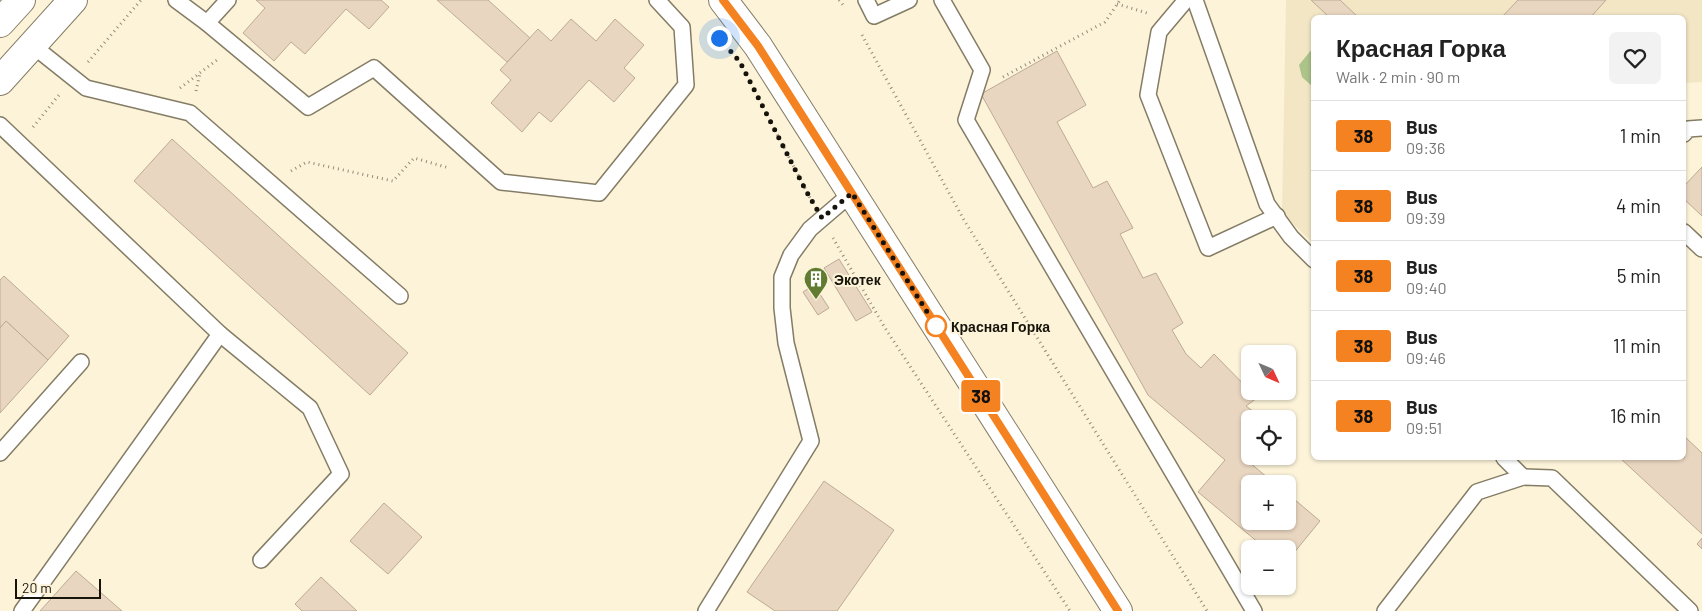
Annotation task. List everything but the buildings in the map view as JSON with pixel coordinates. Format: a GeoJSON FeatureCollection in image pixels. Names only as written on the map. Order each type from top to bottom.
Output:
{"type":"FeatureCollection","features":[{"type":"Feature","properties":{"kind":"main road"},"geometry":{"type":"LineString","coordinates":[[0,81],[73,0]]}},
{"type":"Feature","properties":{"kind":"main road"},"geometry":{"type":"LineString","coordinates":[[723,0],[758,46],[1118,611]]}},
{"type":"Feature","properties":{"kind":"lane"},"geometry":{"type":"LineString","coordinates":[[176,0],[207,23],[308,107],[374,68],[500,182],[599,193],[686,85],[682,27],[657,0]]}},
{"type":"Feature","properties":{"kind":"lane"},"geometry":{"type":"LineString","coordinates":[[207,23],[228,0]]}},
{"type":"Feature","properties":{"kind":"lane"},"geometry":{"type":"LineString","coordinates":[[866,0],[874,16],[909,0]]}},
{"type":"Feature","properties":{"kind":"lane"},"geometry":{"type":"LineString","coordinates":[[942,0],[982,70],[966,120],[1254,611]]}},
{"type":"Feature","properties":{"kind":"lane"},"geometry":{"type":"LineString","coordinates":[[1186,0],[1159,32],[1148,95],[1208,248],[1277,216]]}},
{"type":"Feature","properties":{"kind":"lane"},"geometry":{"type":"LineString","coordinates":[[1194,0],[1267,204],[1291,236],[1311,257]]}},
{"type":"Feature","properties":{"kind":"lane"},"geometry":{"type":"LineString","coordinates":[[32,45],[86,88],[190,113],[400,296]]}},
{"type":"Feature","properties":{"kind":"lane"},"geometry":{"type":"LineString","coordinates":[[0,125],[220,334],[310,408],[341,474],[261,560]]}},
{"type":"Feature","properties":{"kind":"lane"},"geometry":{"type":"LineString","coordinates":[[1686,132],[1688,129],[1702,128]]}},
{"type":"Feature","properties":{"kind":"lane"},"geometry":{"type":"LineString","coordinates":[[706,611],[811,441],[786,343],[782,308],[782,277],[791,255],[810,229],[852,193]]}},
{"type":"Feature","properties":{"kind":"lane"},"geometry":{"type":"LineString","coordinates":[[1686,234],[1702,249]]}},
{"type":"Feature","properties":{"kind":"lane"},"geometry":{"type":"LineString","coordinates":[[22,611],[220,334]]}},
{"type":"Feature","properties":{"kind":"lane"},"geometry":{"type":"LineString","coordinates":[[0,453],[81,362]]}},
{"type":"Feature","properties":{"kind":"lane"},"geometry":{"type":"LineString","coordinates":[[1506,460],[1523,477]]}},
{"type":"Feature","properties":{"kind":"lane"},"geometry":{"type":"LineString","coordinates":[[1385,611],[1477,492],[1523,477],[1552,478],[1690,611]]}},
{"type":"Feature","properties":{"kind":"path"},"geometry":{"type":"LineString","coordinates":[[839,0],[845,8]]}},
{"type":"Feature","properties":{"kind":"path"},"geometry":{"type":"LineString","coordinates":[[975,92],[1105,22],[1118,2],[1170,20]]}},
{"type":"Feature","properties":{"kind":"path"},"geometry":{"type":"LineString","coordinates":[[860,32],[964,220],[1208,611]]}},
{"type":"Feature","properties":{"kind":"path"},"geometry":{"type":"LineString","coordinates":[[157,105],[235,46]]}},
{"type":"Feature","properties":{"kind":"path"},"geometry":{"type":"LineString","coordinates":[[770,122],[885,328],[1070,611]]}},
{"type":"Feature","properties":{"kind":"path"},"geometry":{"type":"LineString","coordinates":[[270,183],[307,162],[393,181],[414,158],[457,170]]}},
{"type":"Feature","properties":{"kind":"shaded area"},"geometry":{"type":"Polygon","coordinates":[[[1286,0],[1702,0],[1702,82],[1686,83],[1686,15],[1311,15],[1311,241],[1282,213],[1286,0]]]}},
{"type":"Feature","properties":{"kind":"green space"},"geometry":{"type":"Polygon","coordinates":[[[1311,50],[1311,85],[1302,77],[1299,65],[1311,50]]]}},
{"type":"Feature","properties":{"kind":"bus line","name":"38"},"geometry":{"type":"LineString","coordinates":[[723,0],[758,46],[1118,611]]}},
{"type":"Feature","properties":{"kind":"place","name":"Экотек"},"geometry":{"type":"Point","coordinates":[816,300]}},
{"type":"Feature","properties":{"kind":"place","name":"Красная Горка"},"geometry":{"type":"Point","coordinates":[936,326]}},
{"type":"Feature","properties":{"kind":"route"},"geometry":{"type":"LineString","coordinates":[[719,38],[740,62],[805,189],[822,218],[852,193],[936,326]]}}]}
